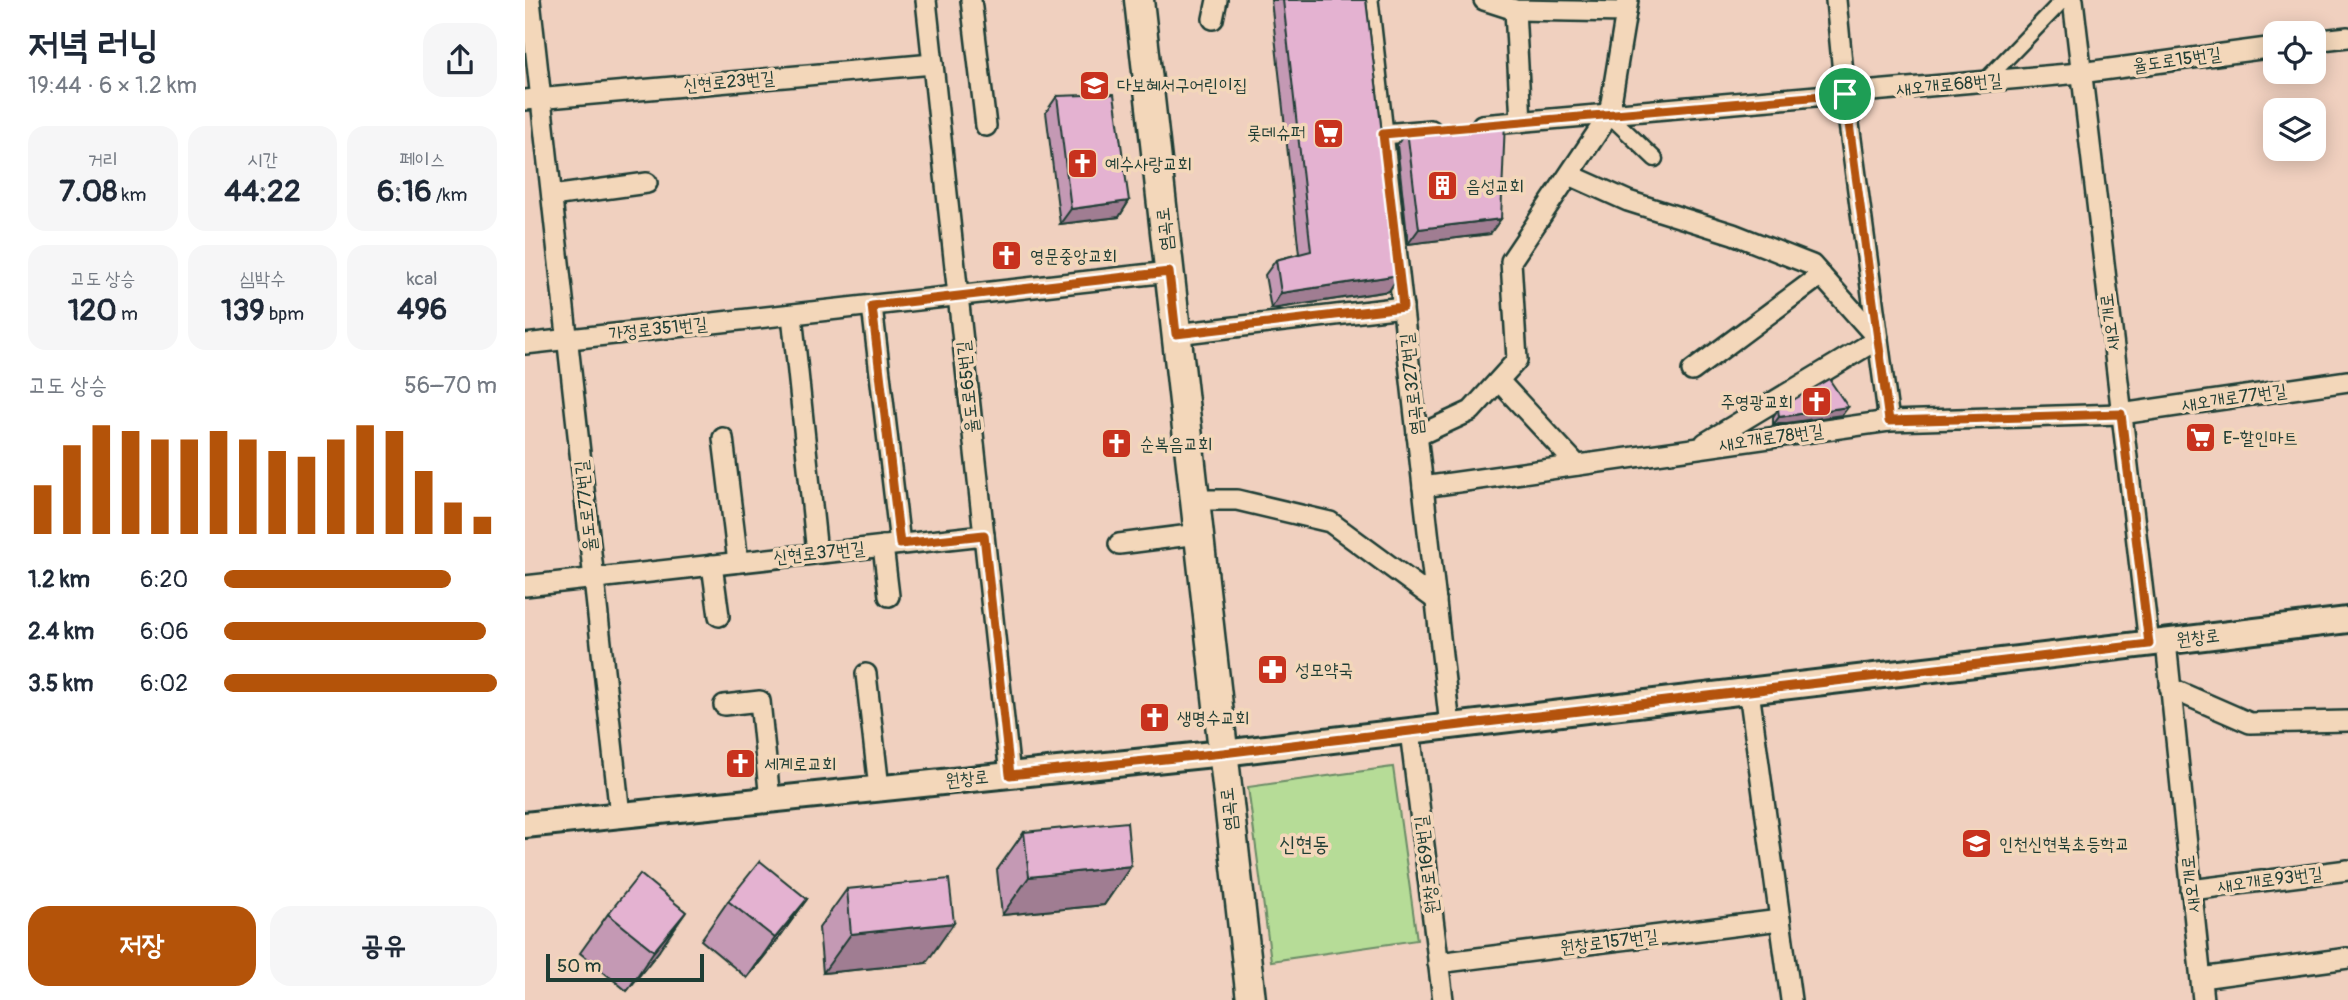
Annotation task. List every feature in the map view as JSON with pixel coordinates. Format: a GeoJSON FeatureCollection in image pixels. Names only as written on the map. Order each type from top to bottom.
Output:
{"type":"FeatureCollection","features":[{"type":"Feature","properties":{"kind":"main road","name":"염곡로"},"geometry":{"type":"LineString","coordinates":[[1139,0],[1251,1000]]}},
{"type":"Feature","properties":{"kind":"street","name":"율도로77번길"},"geometry":{"type":"LineString","coordinates":[[530,0],[533,99],[552,196],[620,815]]}},
{"type":"Feature","properties":{"kind":"street","name":"율도로65번길"},"geometry":{"type":"LineString","coordinates":[[926,0],[1010,775]]}},
{"type":"Feature","properties":{"kind":"street"},"geometry":{"type":"LineString","coordinates":[[971,0],[986,126]]}},
{"type":"Feature","properties":{"kind":"street","name":"염곡로327번길"},"geometry":{"type":"LineString","coordinates":[[1368,0],[1450,726]]}},
{"type":"Feature","properties":{"kind":"street"},"geometry":{"type":"LineString","coordinates":[[1417,436],[1471,411],[1517,360],[1511,261],[1609,114],[1627,6],[1515,10],[1484,0]]}},
{"type":"Feature","properties":{"kind":"street"},"geometry":{"type":"LineString","coordinates":[[1836,0],[1845,94],[1889,421]]}},
{"type":"Feature","properties":{"kind":"street"},"geometry":{"type":"LineString","coordinates":[[1984,82],[2063,0]]}},
{"type":"Feature","properties":{"kind":"street","name":"새오개로"},"geometry":{"type":"LineString","coordinates":[[2073,0],[2121,414],[2157,643],[2170,688],[2203,1000]]}},
{"type":"Feature","properties":{"kind":"street"},"geometry":{"type":"LineString","coordinates":[[1515,10],[1521,122]]}},
{"type":"Feature","properties":{"kind":"street"},"geometry":{"type":"LineString","coordinates":[[2326,40],[2348,37]]}},
{"type":"Feature","properties":{"kind":"street","name":"율도로15번길"},"geometry":{"type":"LineString","coordinates":[[2080,73],[2263,49]]}},
{"type":"Feature","properties":{"kind":"street","name":"신현로23번길"},"geometry":{"type":"LineString","coordinates":[[533,99],[933,64]]}},
{"type":"Feature","properties":{"kind":"street","name":"새오개로68번길"},"geometry":{"type":"LineString","coordinates":[[1383,134],[2080,73]]}},
{"type":"Feature","properties":{"kind":"street"},"geometry":{"type":"LineString","coordinates":[[1609,114],[1655,159]]}},
{"type":"Feature","properties":{"kind":"street"},"geometry":{"type":"LineString","coordinates":[[1570,175],[1628,201],[1734,234],[1812,265],[1878,339]]}},
{"type":"Feature","properties":{"kind":"street"},"geometry":{"type":"LineString","coordinates":[[552,196],[647,183]]}},
{"type":"Feature","properties":{"kind":"street","name":"가정로351번길"},"geometry":{"type":"LineString","coordinates":[[525,344],[1169,272]]}},
{"type":"Feature","properties":{"kind":"street"},"geometry":{"type":"LineString","coordinates":[[1692,371],[1821,275]]}},
{"type":"Feature","properties":{"kind":"street"},"geometry":{"type":"LineString","coordinates":[[872,306],[891,545],[889,596]]}},
{"type":"Feature","properties":{"kind":"street"},"geometry":{"type":"LineString","coordinates":[[1176,334],[1403,307]]}},
{"type":"Feature","properties":{"kind":"street"},"geometry":{"type":"LineString","coordinates":[[792,315],[817,553]]}},
{"type":"Feature","properties":{"kind":"street"},"geometry":{"type":"LineString","coordinates":[[1696,448],[1878,339]]}},
{"type":"Feature","properties":{"kind":"street"},"geometry":{"type":"LineString","coordinates":[[1499,381],[1577,465]]}},
{"type":"Feature","properties":{"kind":"street","name":"새오개로77번길"},"geometry":{"type":"LineString","coordinates":[[2121,414],[2348,381]]}},
{"type":"Feature","properties":{"kind":"street","name":"새오개로78번길"},"geometry":{"type":"LineString","coordinates":[[1423,487],[1889,421],[2121,414]]}},
{"type":"Feature","properties":{"kind":"street"},"geometry":{"type":"LineString","coordinates":[[723,438],[738,562]]}},
{"type":"Feature","properties":{"kind":"street"},"geometry":{"type":"LineString","coordinates":[[1195,500],[1237,500],[1330,522],[1436,600]]}},
{"type":"Feature","properties":{"kind":"street"},"geometry":{"type":"LineString","coordinates":[[1119,544],[1199,534]]}},
{"type":"Feature","properties":{"kind":"street","name":"신현로37번길"},"geometry":{"type":"LineString","coordinates":[[525,586],[984,535]]}},
{"type":"Feature","properties":{"kind":"street"},"geometry":{"type":"LineString","coordinates":[[712,565],[719,616]]}},
{"type":"Feature","properties":{"kind":"street","name":"원창로"},"geometry":{"type":"LineString","coordinates":[[525,825],[1223,753],[2348,620]]}},
{"type":"Feature","properties":{"kind":"street"},"geometry":{"type":"LineString","coordinates":[[866,674],[879,788]]}},
{"type":"Feature","properties":{"kind":"street"},"geometry":{"type":"LineString","coordinates":[[2170,688],[2250,723],[2348,721]]}},
{"type":"Feature","properties":{"kind":"street"},"geometry":{"type":"LineString","coordinates":[[1749,691],[1791,1000]]}},
{"type":"Feature","properties":{"kind":"street"},"geometry":{"type":"LineString","coordinates":[[724,705],[760,701],[770,800]]}},
{"type":"Feature","properties":{"kind":"street","name":"원창로169번길"},"geometry":{"type":"LineString","coordinates":[[1410,731],[1443,1000]]}},
{"type":"Feature","properties":{"kind":"street","name":"새오개로93번길"},"geometry":{"type":"LineString","coordinates":[[2191,890],[2348,870]]}},
{"type":"Feature","properties":{"kind":"street","name":"원창로157번길"},"geometry":{"type":"LineString","coordinates":[[1438,963],[1780,920]]}},
{"type":"Feature","properties":{"kind":"street"},"geometry":{"type":"LineString","coordinates":[[2201,978],[2348,958]]}},
{"type":"Feature","properties":{"kind":"green space"},"geometry":{"type":"Polygon","coordinates":[[[1393,767],[1417,940],[1271,961],[1248,787],[1393,767]]]}},
{"type":"Feature","properties":{"kind":"building","name":"롯데슈퍼"},"geometry":{"type":"Polygon","coordinates":[[[1283,0],[1366,0],[1399,275],[1281,293],[1276,260],[1311,251],[1283,0]]]}},
{"type":"Feature","properties":{"kind":"building","name":"예수사랑교회"},"geometry":{"type":"Polygon","coordinates":[[[1114,94],[1129,201],[1071,209],[1057,96],[1114,94]]]}},
{"type":"Feature","properties":{"kind":"building","name":"음성교회"},"geometry":{"type":"Polygon","coordinates":[[[1505,121],[1501,219],[1419,229],[1407,130],[1505,121]]]}},
{"type":"Feature","properties":{"kind":"building"},"geometry":{"type":"Polygon","coordinates":[[[1829,379],[1848,407],[1779,417],[1778,409],[1829,379]]]}},
{"type":"Feature","properties":{"kind":"building"},"geometry":{"type":"Polygon","coordinates":[[[1127,822],[1131,866],[1029,877],[1024,832],[1127,822]]]}},
{"type":"Feature","properties":{"kind":"building"},"geometry":{"type":"Polygon","coordinates":[[[760,861],[807,899],[775,938],[728,901],[760,861]]]}},
{"type":"Feature","properties":{"kind":"building"},"geometry":{"type":"Polygon","coordinates":[[[640,874],[686,912],[654,951],[608,914],[640,874]]]}},
{"type":"Feature","properties":{"kind":"building"},"geometry":{"type":"Polygon","coordinates":[[[949,879],[954,923],[851,934],[847,889],[949,879]]]}},
{"type":"Feature","properties":{"kind":"place","name":"다보혜서구어린이집"},"geometry":{"type":"Point","coordinates":[1094,85]}},
{"type":"Feature","properties":{"kind":"place","name":"롯데슈퍼"},"geometry":{"type":"Point","coordinates":[1328,133]}},
{"type":"Feature","properties":{"kind":"place","name":"예수사랑교회"},"geometry":{"type":"Point","coordinates":[1082,164]}},
{"type":"Feature","properties":{"kind":"place","name":"음성교회"},"geometry":{"type":"Point","coordinates":[1443,186]}},
{"type":"Feature","properties":{"kind":"place","name":"영문중앙교회"},"geometry":{"type":"Point","coordinates":[1007,256]}},
{"type":"Feature","properties":{"kind":"place","name":"주영광교회"},"geometry":{"type":"Point","coordinates":[1816,402]}},
{"type":"Feature","properties":{"kind":"place","name":"E-할인마트"},"geometry":{"type":"Point","coordinates":[2200,438]}},
{"type":"Feature","properties":{"kind":"place","name":"순복음교회"},"geometry":{"type":"Point","coordinates":[1117,444]}},
{"type":"Feature","properties":{"kind":"place","name":"성모약국"},"geometry":{"type":"Point","coordinates":[1272,670]}},
{"type":"Feature","properties":{"kind":"place","name":"생명수교회"},"geometry":{"type":"Point","coordinates":[1154,718]}},
{"type":"Feature","properties":{"kind":"place","name":"세계로교회"},"geometry":{"type":"Point","coordinates":[741,764]}},
{"type":"Feature","properties":{"kind":"place","name":"인천신현북초등학교"},"geometry":{"type":"Point","coordinates":[1976,844]}},
{"type":"Feature","properties":{"kind":"district","name":"신현동"},"geometry":{"type":"Point","coordinates":[1304,844]}},
{"type":"Feature","properties":{"kind":"route"},"geometry":{"type":"LineString","coordinates":[[1845,94],[1889,421],[2121,414],[2149,644],[1223,753],[1010,775],[984,535],[900,544],[872,306],[1169,272],[1176,334],[1403,307],[1383,134],[1845,94]]}}]}
